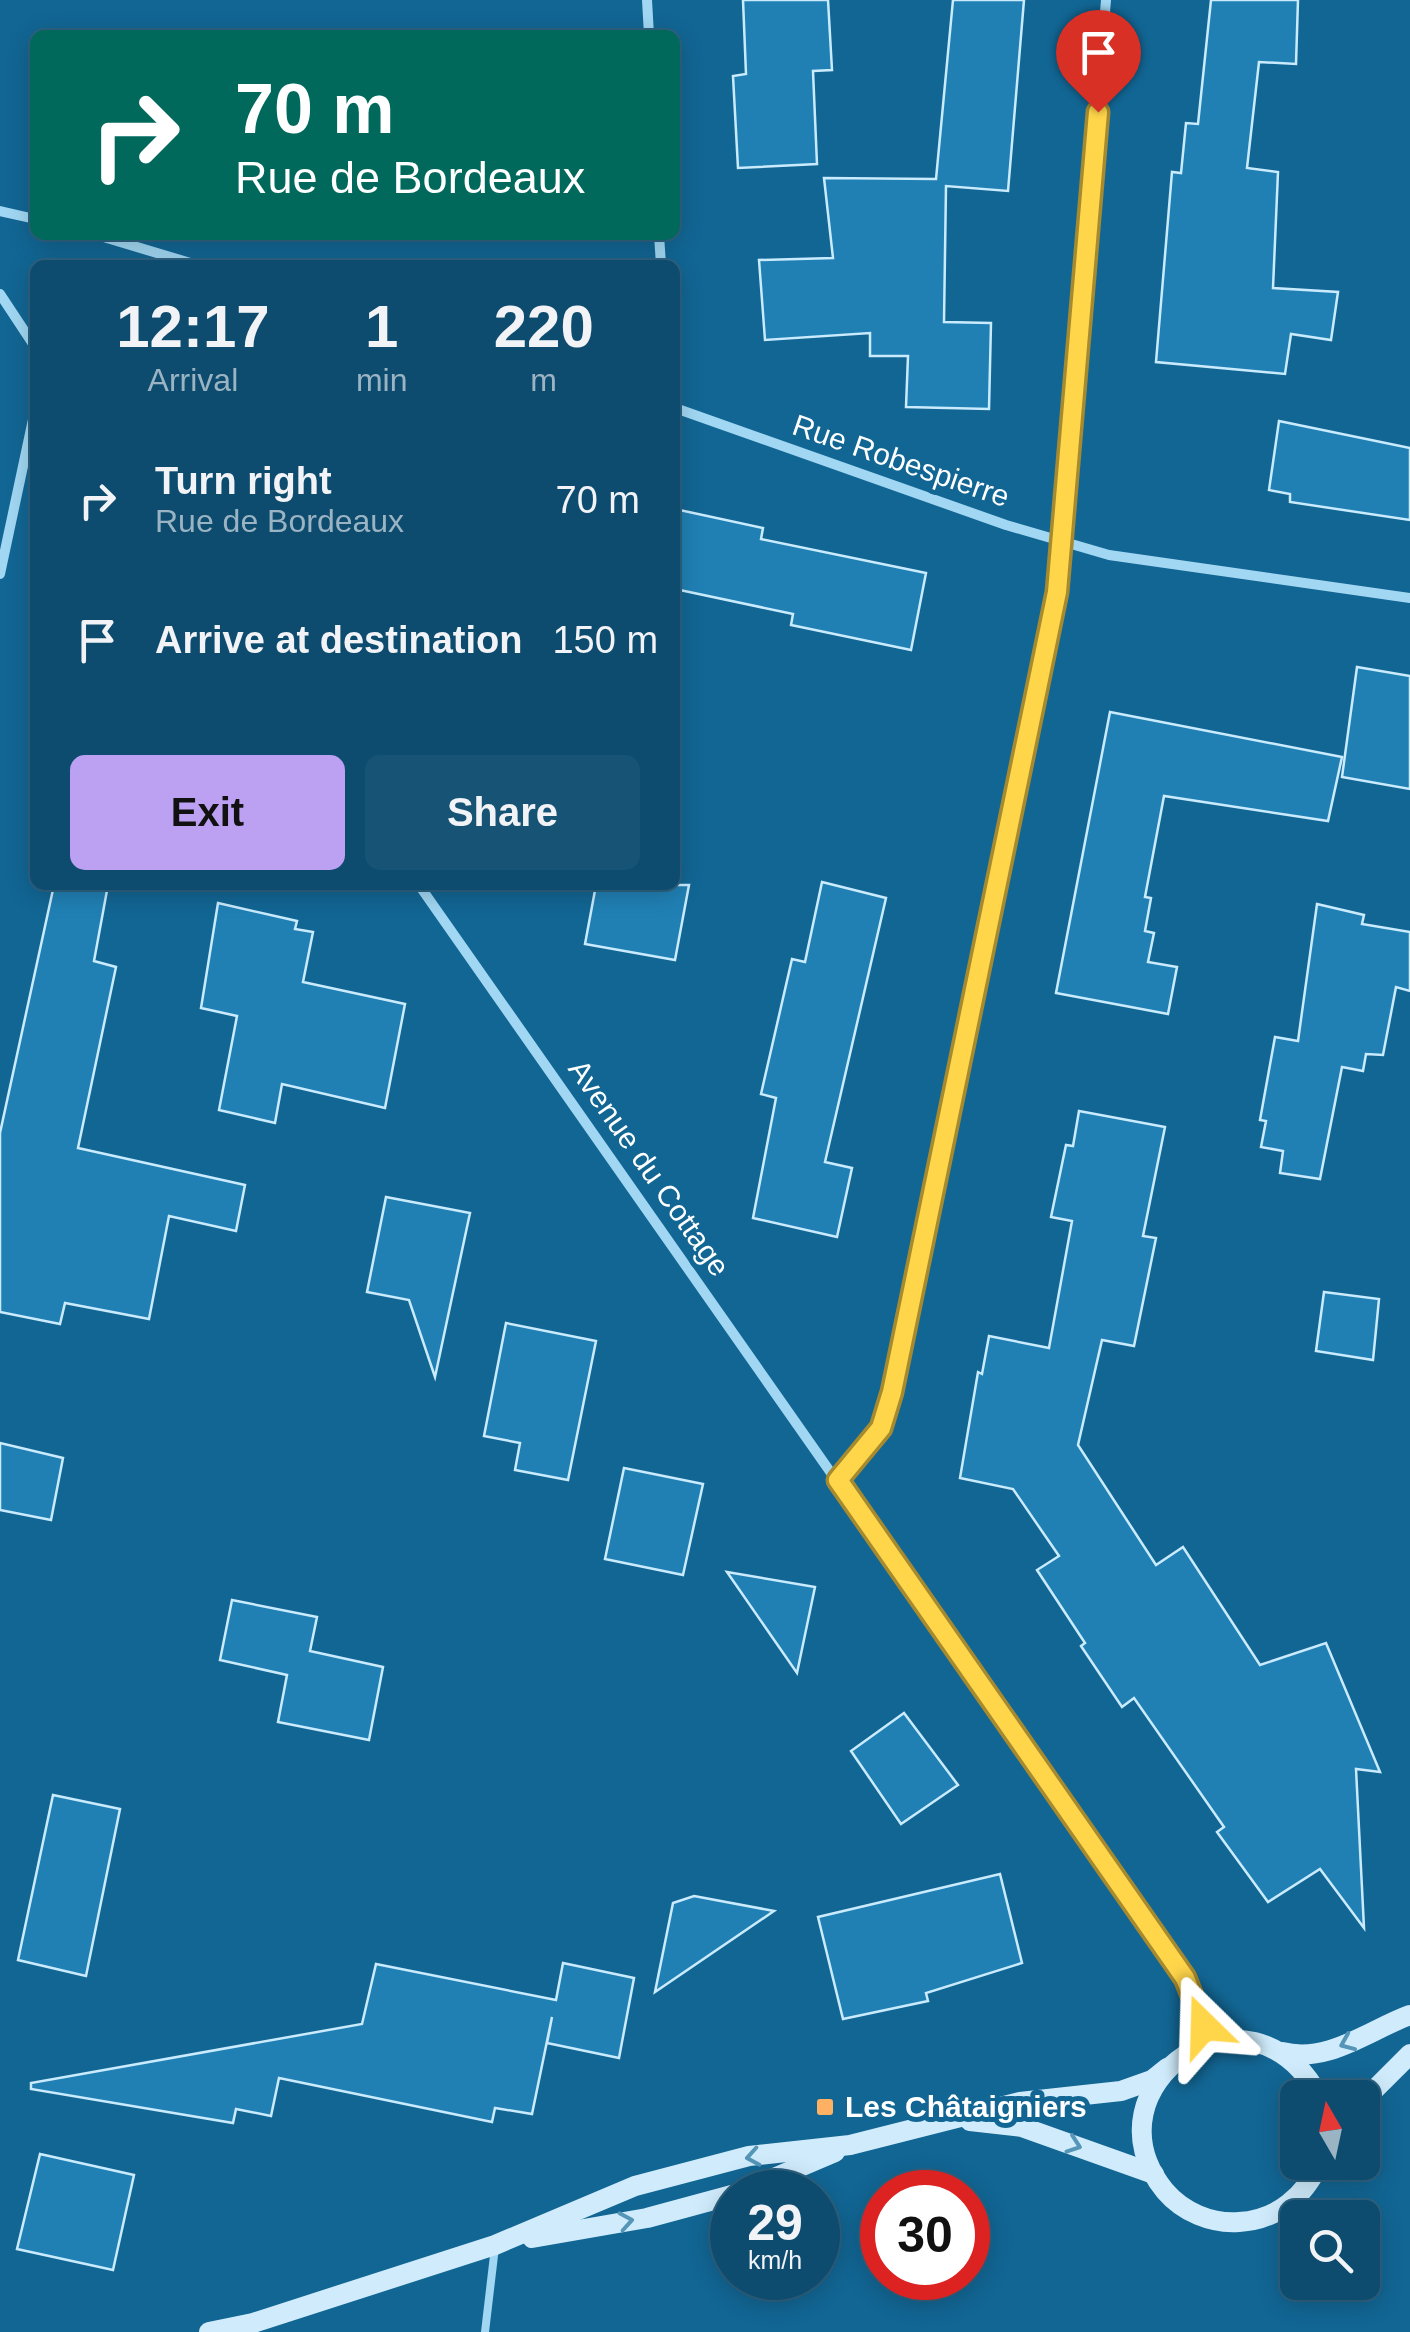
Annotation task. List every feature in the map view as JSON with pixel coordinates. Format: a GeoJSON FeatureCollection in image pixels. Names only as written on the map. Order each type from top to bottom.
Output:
{"type":"FeatureCollection","features":[{"type":"Feature","properties":{"kind":"main road"},"geometry":{"type":"LineString","coordinates":[[209,2332],[244,2328],[496,2245],[635,2186],[750,2156],[850,2145],[1049,2096],[1136,2088],[1182,2054],[1210,2043],[1242,2039],[1295,2055],[1336,2049],[1410,2015]]}},
{"type":"Feature","properties":{"kind":"main road"},"geometry":{"type":"LineString","coordinates":[[1280,2051],[1298,2064],[1308,2080]]}},
{"type":"Feature","properties":{"kind":"main road"},"geometry":{"type":"LineString","coordinates":[[1380,2084],[1410,2054]]}},
{"type":"Feature","properties":{"kind":"main road"},"geometry":{"type":"LineString","coordinates":[[1167,2068],[1146,2104],[1143,2144],[1154,2174],[1172,2198],[1188,2210],[1227,2222],[1248,2222],[1286,2207],[1310,2180]]}},
{"type":"Feature","properties":{"kind":"main road"},"geometry":{"type":"LineString","coordinates":[[945,2122],[1022,2127],[1154,2174]]}},
{"type":"Feature","properties":{"kind":"main road"},"geometry":{"type":"LineString","coordinates":[[791,2170],[850,2145]]}},
{"type":"Feature","properties":{"kind":"main road"},"geometry":{"type":"LineString","coordinates":[[496,2245],[646,2218],[710,2201]]}},
{"type":"Feature","properties":{"kind":"street"},"geometry":{"type":"LineString","coordinates":[[647,0],[649,30]]}},
{"type":"Feature","properties":{"kind":"street"},"geometry":{"type":"LineString","coordinates":[[838,1480],[881,1428],[892,1392],[1063,542],[1106,0]]}},
{"type":"Feature","properties":{"kind":"street"},"geometry":{"type":"LineString","coordinates":[[0,211],[30,217]]}},
{"type":"Feature","properties":{"kind":"street"},"geometry":{"type":"LineString","coordinates":[[113,240],[181,260]]}},
{"type":"Feature","properties":{"kind":"street"},"geometry":{"type":"LineString","coordinates":[[0,294],[30,339]]}},
{"type":"Feature","properties":{"kind":"street","name":"Rue Robespierre"},"geometry":{"type":"LineString","coordinates":[[680,410],[1110,555],[1410,598]]}},
{"type":"Feature","properties":{"kind":"street"},"geometry":{"type":"LineString","coordinates":[[0,574],[30,433]]}},
{"type":"Feature","properties":{"kind":"street","name":"Avenue du Cottage"},"geometry":{"type":"LineString","coordinates":[[423,890],[1185,1978],[1210,2043]]}},
{"type":"Feature","properties":{"kind":"lane"},"geometry":{"type":"LineString","coordinates":[[485,2332],[496,2245]]}},
{"type":"Feature","properties":{"kind":"building"},"geometry":{"type":"Polygon","coordinates":[[[743,0],[828,0],[832,70],[813,71],[817,164],[738,168],[733,76],[746,74],[743,0]]]}},
{"type":"Feature","properties":{"kind":"building"},"geometry":{"type":"Polygon","coordinates":[[[953,0],[1024,0],[1008,191],[946,186],[944,322],[991,323],[989,409],[906,407],[908,356],[870,356],[870,333],[765,340],[759,260],[833,258],[824,178],[936,179],[953,0]]]}},
{"type":"Feature","properties":{"kind":"building"},"geometry":{"type":"Polygon","coordinates":[[[1211,0],[1298,0],[1296,64],[1259,62],[1247,168],[1278,172],[1273,288],[1338,292],[1331,340],[1291,334],[1285,374],[1156,362],[1172,172],[1181,173],[1186,123],[1198,124],[1211,0]]]}},
{"type":"Feature","properties":{"kind":"building"},"geometry":{"type":"Polygon","coordinates":[[[1279,421],[1410,448],[1410,520],[1290,502],[1290,494],[1269,490],[1279,421]]]}},
{"type":"Feature","properties":{"kind":"building"},"geometry":{"type":"Polygon","coordinates":[[[680,510],[763,528],[761,539],[926,573],[911,650],[791,625],[793,614],[680,590],[680,510]]]}},
{"type":"Feature","properties":{"kind":"building"},"geometry":{"type":"Polygon","coordinates":[[[1357,667],[1410,676],[1410,789],[1342,777],[1357,667]]]}},
{"type":"Feature","properties":{"kind":"building"},"geometry":{"type":"Polygon","coordinates":[[[1110,712],[1342,757],[1328,821],[1164,796],[1145,897],[1151,898],[1145,931],[1154,933],[1148,962],[1177,967],[1168,1014],[1056,993],[1110,712]]]}},
{"type":"Feature","properties":{"kind":"building"},"geometry":{"type":"Polygon","coordinates":[[[822,882],[886,898],[825,1162],[852,1168],[837,1237],[753,1218],[776,1098],[761,1094],[792,959],[805,962],[822,882]]]}},
{"type":"Feature","properties":{"kind":"building"},"geometry":{"type":"Polygon","coordinates":[[[680,885],[689,885],[675,960],[585,944],[595,890],[680,890],[680,885]]]}},
{"type":"Feature","properties":{"kind":"building"},"geometry":{"type":"Polygon","coordinates":[[[53,890],[107,890],[94,961],[116,967],[78,1148],[245,1185],[236,1231],[169,1216],[149,1319],[65,1303],[60,1324],[0,1312],[0,1133],[53,890]]]}},
{"type":"Feature","properties":{"kind":"building"},"geometry":{"type":"Polygon","coordinates":[[[218,903],[297,921],[295,929],[313,932],[303,982],[405,1004],[385,1108],[282,1084],[275,1123],[219,1110],[237,1016],[201,1008],[218,903]]]}},
{"type":"Feature","properties":{"kind":"building"},"geometry":{"type":"Polygon","coordinates":[[[1317,904],[1364,915],[1362,924],[1410,932],[1410,991],[1396,987],[1383,1055],[1366,1054],[1363,1071],[1342,1067],[1320,1179],[1280,1173],[1283,1151],[1261,1147],[1266,1121],[1260,1120],[1275,1037],[1298,1041],[1317,904]]]}},
{"type":"Feature","properties":{"kind":"building"},"geometry":{"type":"Polygon","coordinates":[[[1079,1111],[1165,1127],[1143,1236],[1156,1238],[1134,1346],[1102,1340],[1078,1445],[1156,1565],[1183,1547],[1260,1665],[1326,1643],[1380,1772],[1356,1769],[1364,1928],[1320,1869],[1268,1902],[1217,1832],[1224,1827],[1134,1698],[1122,1707],[1081,1646],[1085,1643],[1037,1570],[1059,1556],[1013,1489],[960,1478],[978,1372],[982,1374],[989,1336],[1049,1348],[1072,1221],[1051,1217],[1066,1145],[1073,1146],[1079,1111]]]}},
{"type":"Feature","properties":{"kind":"building"},"geometry":{"type":"Polygon","coordinates":[[[386,1197],[470,1213],[435,1377],[409,1300],[367,1292],[386,1197]]]}},
{"type":"Feature","properties":{"kind":"building"},"geometry":{"type":"Polygon","coordinates":[[[1324,1292],[1379,1299],[1373,1360],[1316,1351],[1324,1292]]]}},
{"type":"Feature","properties":{"kind":"building"},"geometry":{"type":"Polygon","coordinates":[[[506,1323],[596,1341],[568,1480],[515,1470],[520,1443],[484,1436],[506,1323]]]}},
{"type":"Feature","properties":{"kind":"building"},"geometry":{"type":"Polygon","coordinates":[[[0,1443],[63,1458],[51,1520],[0,1510],[0,1443]]]}},
{"type":"Feature","properties":{"kind":"building"},"geometry":{"type":"Polygon","coordinates":[[[624,1468],[703,1484],[683,1575],[605,1559],[624,1468]]]}},
{"type":"Feature","properties":{"kind":"building"},"geometry":{"type":"Polygon","coordinates":[[[727,1572],[815,1587],[797,1673],[727,1572]]]}},
{"type":"Feature","properties":{"kind":"building"},"geometry":{"type":"Polygon","coordinates":[[[232,1600],[317,1617],[310,1651],[383,1667],[369,1740],[278,1722],[287,1675],[220,1660],[232,1600]]]}},
{"type":"Feature","properties":{"kind":"building"},"geometry":{"type":"Polygon","coordinates":[[[904,1713],[958,1785],[901,1824],[851,1751],[904,1713]]]}},
{"type":"Feature","properties":{"kind":"building"},"geometry":{"type":"Polygon","coordinates":[[[53,1795],[120,1809],[86,1976],[18,1960],[53,1795]]]}},
{"type":"Feature","properties":{"kind":"building"},"geometry":{"type":"Polygon","coordinates":[[[1000,1874],[1022,1963],[926,1993],[928,2001],[843,2019],[818,1917],[1000,1874]]]}},
{"type":"Feature","properties":{"kind":"building"},"geometry":{"type":"Polygon","coordinates":[[[694,1896],[774,1911],[655,1992],[673,1903],[694,1896]]]}},
{"type":"Feature","properties":{"kind":"building"},"geometry":{"type":"Polygon","coordinates":[[[563,1963],[634,1978],[619,2058],[547,2043],[552,2017],[532,2114],[495,2108],[492,2122],[279,2078],[271,2116],[236,2109],[233,2123],[31,2089],[31,2083],[362,2024],[376,1964],[556,2000],[563,1963]]]}},
{"type":"Feature","properties":{"kind":"building"},"geometry":{"type":"Polygon","coordinates":[[[40,2154],[134,2175],[113,2270],[17,2249],[40,2154]]]}},
{"type":"Feature","properties":{"kind":"place","name":"Les Châtaigniers"},"geometry":{"type":"Point","coordinates":[825,2107]}},
{"type":"Feature","properties":{"kind":"route"},"geometry":{"type":"LineString","coordinates":[[1098,112],[1057,592],[892,1392],[881,1428],[865,1453],[838,1480],[1185,1978],[1204,2026]]}}]}
